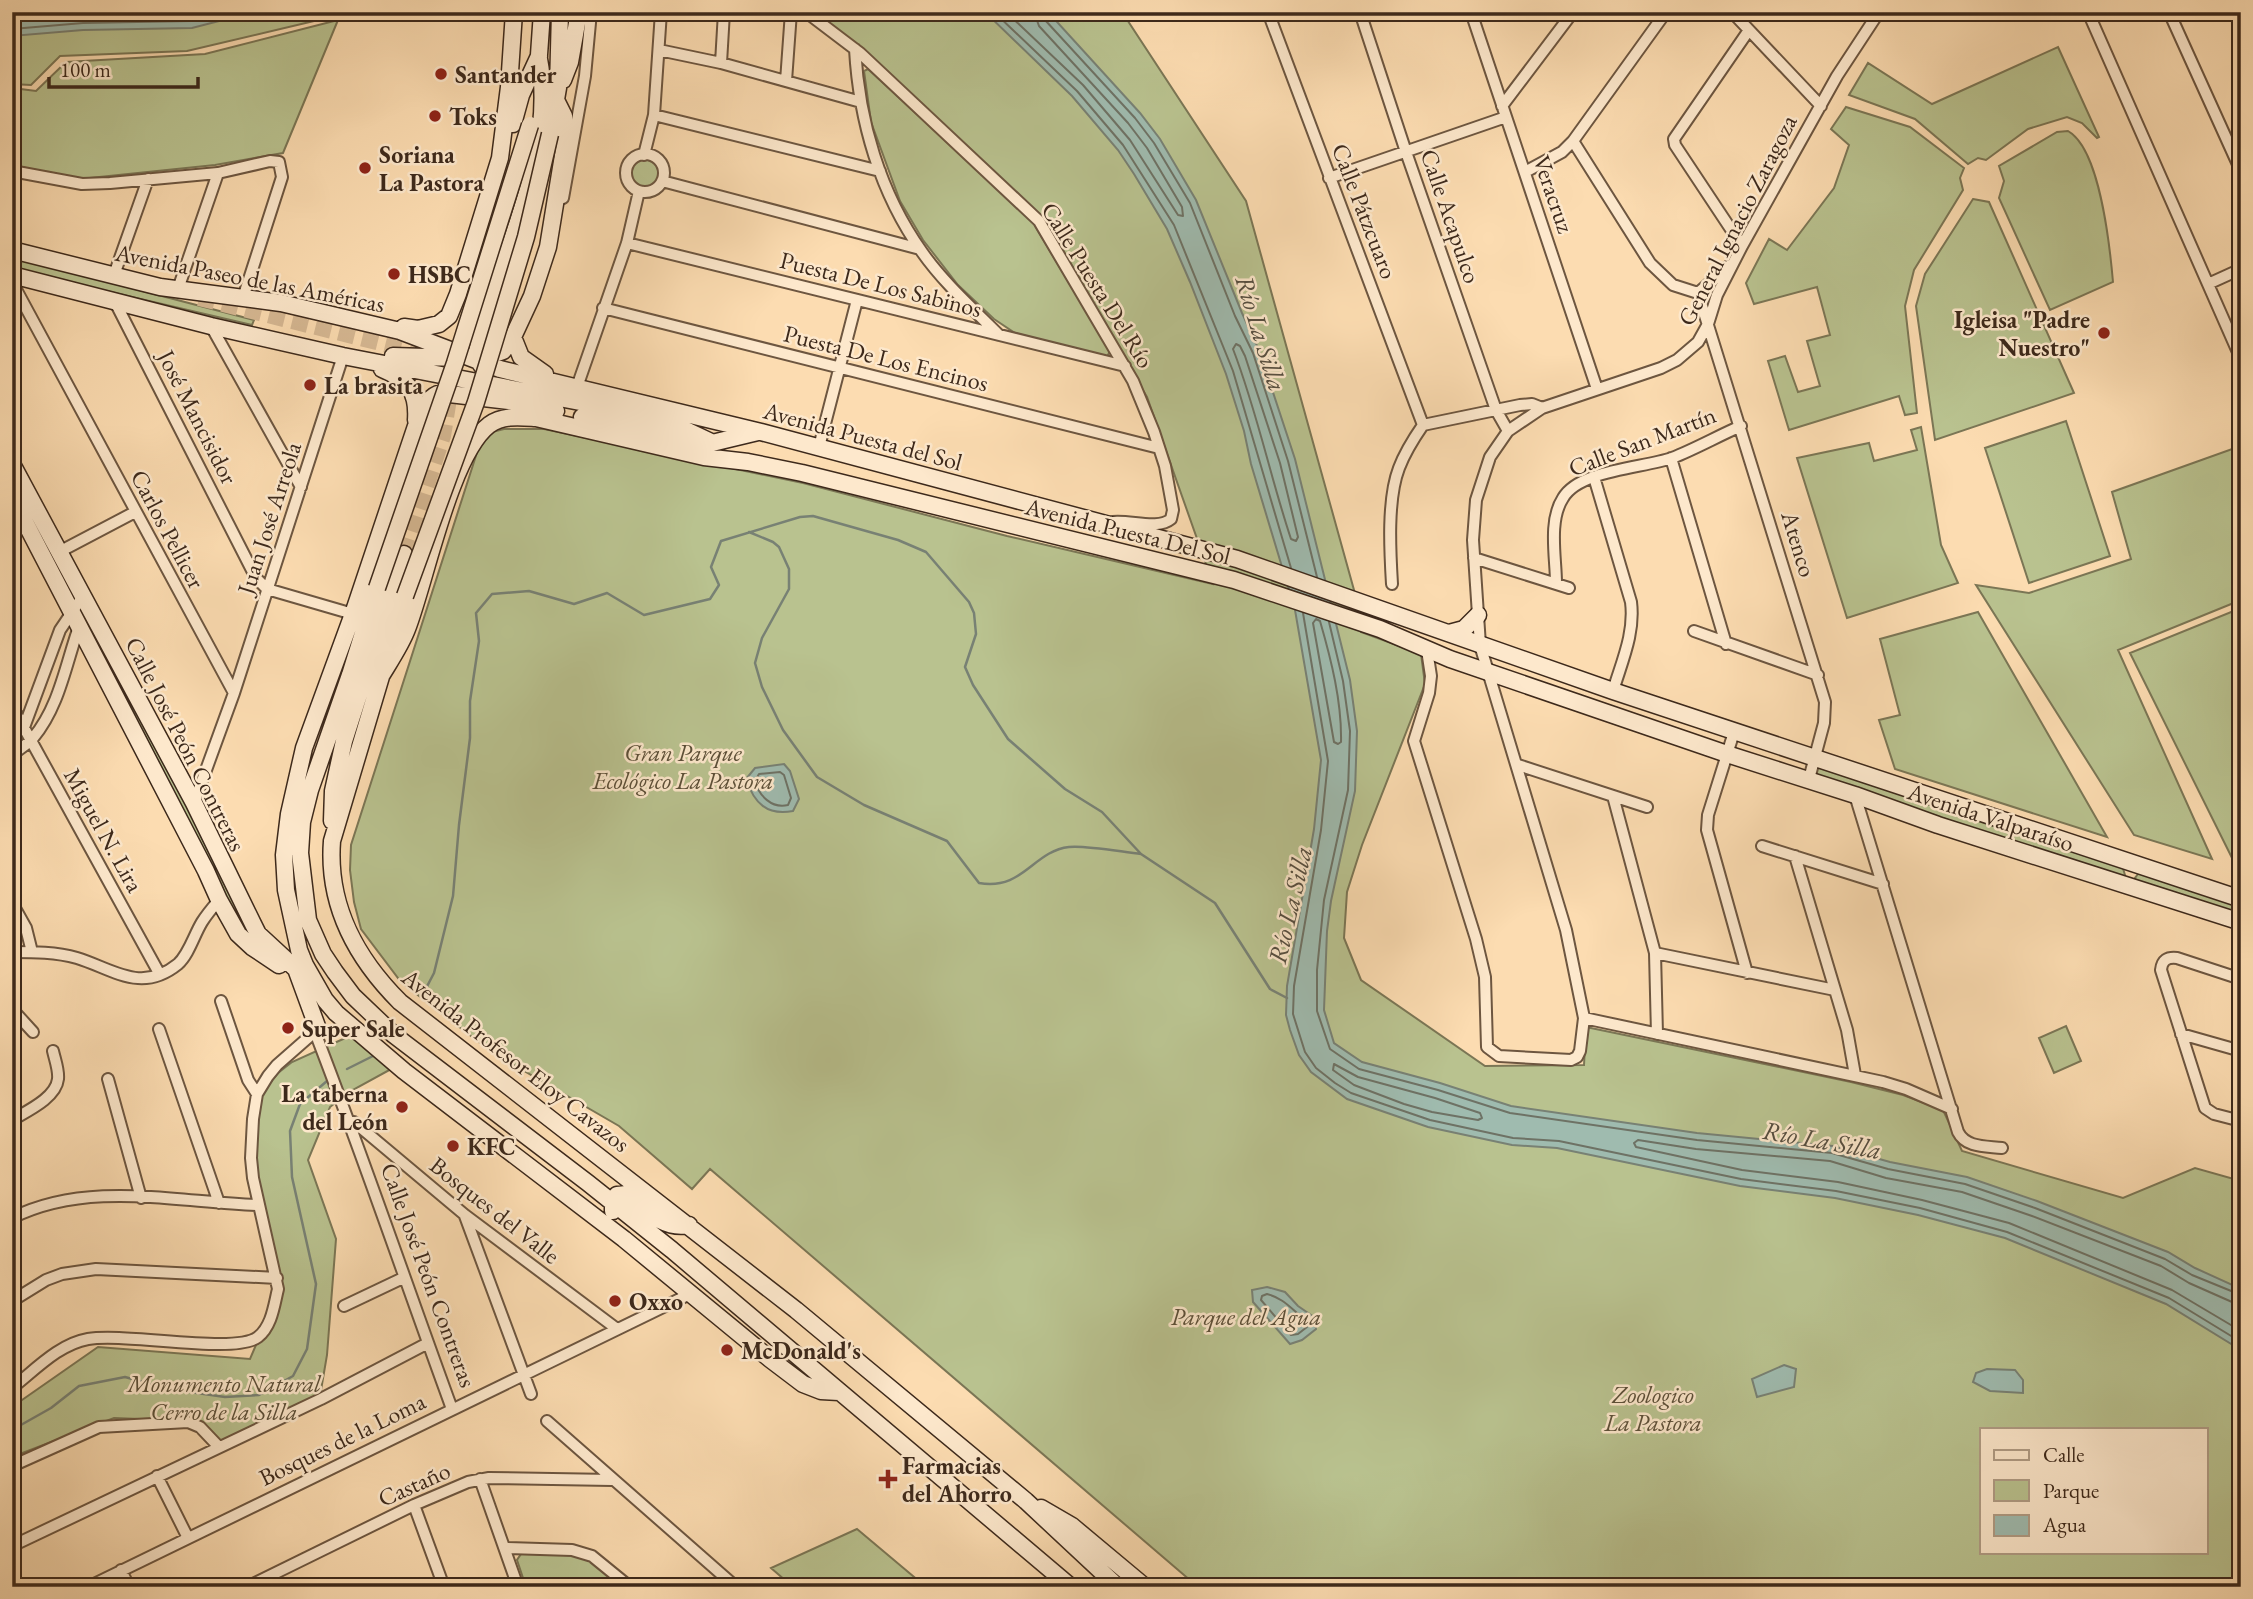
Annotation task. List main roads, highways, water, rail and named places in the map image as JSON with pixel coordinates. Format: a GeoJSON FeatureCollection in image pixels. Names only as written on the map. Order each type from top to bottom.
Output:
{"type":"FeatureCollection","features":[{"type":"Feature","properties":{"kind":"main road"},"geometry":{"type":"LineString","coordinates":[[361,322],[418,329],[439,324],[449,316],[470,260],[501,150],[514,12]]}},
{"type":"Feature","properties":{"kind":"main road"},"geometry":{"type":"LineString","coordinates":[[542,12],[540,56],[530,125],[499,231],[310,790],[302,822],[300,852],[308,920],[323,954],[353,996],[374,1018],[613,1202],[1069,1586]]}},
{"type":"Feature","properties":{"kind":"main road"},"geometry":{"type":"LineString","coordinates":[[481,367],[526,237],[550,134],[557,94],[560,12]]}},
{"type":"Feature","properties":{"kind":"main road"},"geometry":{"type":"LineString","coordinates":[[481,367],[503,351],[513,337],[532,296],[548,247],[566,137],[564,116],[557,94],[570,62],[579,12]]}},
{"type":"Feature","properties":{"kind":"main road"},"geometry":{"type":"LineString","coordinates":[[501,150],[507,143],[521,95],[540,56]]}},
{"type":"Feature","properties":{"kind":"main road"},"geometry":{"type":"LineString","coordinates":[[481,367],[482,331],[525,201],[538,143],[543,93],[540,56]]}},
{"type":"Feature","properties":{"kind":"main road","name":"Avenida Paseo de las Américas"},"geometry":{"type":"LineString","coordinates":[[12,250],[178,289],[281,303],[400,331],[481,367]]}},
{"type":"Feature","properties":{"kind":"main road","name":"Avenida Paseo de las Américas"},"geometry":{"type":"LineString","coordinates":[[12,275],[211,326],[349,357],[402,363],[449,375]]}},
{"type":"Feature","properties":{"kind":"main road"},"geometry":{"type":"LineString","coordinates":[[400,331],[408,337],[410,344],[402,363]]}},
{"type":"Feature","properties":{"kind":"main road"},"geometry":{"type":"LineString","coordinates":[[513,337],[521,357],[556,381]]}},
{"type":"Feature","properties":{"kind":"main road"},"geometry":{"type":"LineString","coordinates":[[288,343],[297,340],[319,341],[402,363],[443,358],[481,367],[503,388]]}},
{"type":"Feature","properties":{"kind":"main road"},"geometry":{"type":"LineString","coordinates":[[349,357],[393,374],[411,389],[416,402],[416,426]]}},
{"type":"Feature","properties":{"kind":"main road","name":"Avenida Puesta del Sol"},"geometry":{"type":"LineString","coordinates":[[481,367],[556,381],[761,432],[1237,559]]}},
{"type":"Feature","properties":{"kind":"main road","name":"Avenida Profesor Eloy Cavazos"},"geometry":{"type":"LineString","coordinates":[[481,367],[404,596],[332,841],[332,873],[342,916],[359,954],[381,983],[400,1002],[796,1310],[1026,1501],[1118,1587]]}},
{"type":"Feature","properties":{"kind":"main road"},"geometry":{"type":"LineString","coordinates":[[449,375],[580,402],[677,426],[748,462]]}},
{"type":"Feature","properties":{"kind":"main road"},"geometry":{"type":"LineString","coordinates":[[761,432],[712,443],[692,443],[529,405],[466,395],[441,393],[432,396],[416,426],[353,614],[304,748],[289,814],[284,855],[286,890],[294,930],[319,1005],[624,1238],[756,1349],[803,1384],[821,1391],[839,1392]]}},
{"type":"Feature","properties":{"kind":"main road"},"geometry":{"type":"LineString","coordinates":[[466,395],[474,412],[477,429],[475,441]]}},
{"type":"Feature","properties":{"kind":"main road"},"geometry":{"type":"LineString","coordinates":[[382,676],[407,630],[457,475],[468,450],[489,426],[497,421],[515,416],[556,421],[704,457],[748,462]]}},
{"type":"Feature","properties":{"kind":"main road"},"geometry":{"type":"LineString","coordinates":[[802,473],[796,463],[796,454],[812,445]]}},
{"type":"Feature","properties":{"kind":"main road"},"geometry":{"type":"LineString","coordinates":[[849,484],[855,479],[859,469],[858,458]]}},
{"type":"Feature","properties":{"kind":"main road","name":"Avenida Puesta Del Sol"},"geometry":{"type":"LineString","coordinates":[[748,462],[849,484],[1234,580],[1380,629],[1427,650],[1727,754]]}},
{"type":"Feature","properties":{"kind":"main road","name":"Calle José Peón Contreras"},"geometry":{"type":"LineString","coordinates":[[12,464],[194,803],[258,933],[296,969],[319,1005],[315,1034],[286,971],[251,947],[238,934],[12,497]]}},
{"type":"Feature","properties":{"kind":"main road"},"geometry":{"type":"LineString","coordinates":[[332,841],[333,791],[344,741],[404,554]]}},
{"type":"Feature","properties":{"kind":"main road","name":"Avenida Puesta Del Sol"},"geometry":{"type":"LineString","coordinates":[[1237,559],[1613,691]]}},
{"type":"Feature","properties":{"kind":"main road"},"geometry":{"type":"LineString","coordinates":[[1449,633],[1464,629],[1478,615]]}},
{"type":"Feature","properties":{"kind":"main road"},"geometry":{"type":"LineString","coordinates":[[304,748],[351,675]]}},
{"type":"Feature","properties":{"kind":"main road","name":"Avenida Valparaíso"},"geometry":{"type":"LineString","coordinates":[[1613,691],[2241,899]]}},
{"type":"Feature","properties":{"kind":"main road","name":"Avenida Valparaíso"},"geometry":{"type":"LineString","coordinates":[[1727,754],[2241,922]]}},
{"type":"Feature","properties":{"kind":"main road"},"geometry":{"type":"LineString","coordinates":[[238,934],[253,924]]}},
{"type":"Feature","properties":{"kind":"main road"},"geometry":{"type":"LineString","coordinates":[[272,946],[278,947],[286,943],[294,930]]}},
{"type":"Feature","properties":{"kind":"main road"},"geometry":{"type":"LineString","coordinates":[[423,1057],[435,1095]]}},
{"type":"Feature","properties":{"kind":"main road"},"geometry":{"type":"LineString","coordinates":[[676,1282],[662,1259],[620,1225],[613,1213],[613,1202],[617,1195],[627,1194],[666,1224],[678,1227],[690,1225]]}},
{"type":"Feature","properties":{"kind":"main road"},"geometry":{"type":"LineString","coordinates":[[1026,1501],[1062,1518],[1145,1587]]}},
{"type":"Feature","properties":{"kind":"water"},"geometry":{"type":"Polygon","coordinates":[[[12,12],[254,12],[192,28],[83,30],[12,36],[12,12]]]}},
{"type":"Feature","properties":{"kind":"water"},"geometry":{"type":"Polygon","coordinates":[[[985,12],[1048,12],[1140,113],[1160,139],[1196,200],[1259,350],[1295,459],[1350,680],[1357,731],[1355,791],[1327,931],[1324,1010],[1334,1043],[1362,1062],[1511,1106],[1697,1133],[1833,1146],[1890,1162],[1967,1177],[2168,1252],[2237,1287],[2241,1290],[2241,1350],[2166,1304],[2005,1238],[1918,1215],[1835,1198],[1740,1186],[1557,1148],[1512,1145],[1428,1127],[1347,1099],[1311,1072],[1299,1055],[1286,1015],[1287,986],[1314,829],[1321,760],[1295,610],[1251,464],[1244,431],[1226,374],[1190,282],[1167,229],[1134,174],[1118,150],[1072,96],[985,12]]]}},
{"type":"Feature","properties":{"kind":"water"},"geometry":{"type":"Polygon","coordinates":[[[784,764],[790,771],[799,799],[793,811],[784,812],[763,806],[753,795],[746,779],[755,768],[784,764]]]}},
{"type":"Feature","properties":{"kind":"water"},"geometry":{"type":"Polygon","coordinates":[[[1267,1287],[1285,1292],[1298,1306],[1314,1317],[1316,1329],[1302,1340],[1290,1344],[1253,1302],[1252,1290],[1267,1287]]]}},
{"type":"Feature","properties":{"kind":"water"},"geometry":{"type":"Polygon","coordinates":[[[1784,1365],[1796,1369],[1794,1387],[1757,1397],[1752,1379],[1784,1365]]]}},
{"type":"Feature","properties":{"kind":"water"},"geometry":{"type":"Polygon","coordinates":[[[1987,1369],[2015,1370],[2023,1380],[2023,1393],[1990,1391],[1973,1382],[1976,1373],[1987,1369]]]}},
{"type":"Feature","properties":{"kind":"waterway","name":"Río La Silla"},"geometry":{"type":"LineString","coordinates":[[422,996],[434,973],[453,896],[470,738],[470,701],[479,641],[476,613],[492,594],[529,591],[574,604],[607,593],[644,615],[710,599],[719,585],[711,567],[721,541],[800,517],[813,516],[898,540],[926,552],[969,602],[974,613],[976,634],[965,667],[973,685],[1008,739],[1065,789],[1102,812],[1141,854],[1215,903],[1270,989],[1287,998]]}},
{"type":"Feature","properties":{"kind":"waterway"},"geometry":{"type":"LineString","coordinates":[[749,532],[779,547],[789,569],[789,589],[762,638],[755,663],[762,687],[783,730],[817,777],[864,805],[947,841],[979,883],[1007,881],[1046,855],[1069,847],[1141,854]]}},
{"type":"Feature","properties":{"kind":"waterway"},"geometry":{"type":"LineString","coordinates":[[347,1069],[375,1055]]}},
{"type":"Feature","properties":{"kind":"waterway"},"geometry":{"type":"LineString","coordinates":[[12,1430],[51,1408],[79,1386],[125,1377],[169,1389],[225,1397],[259,1395],[293,1376],[307,1349],[316,1284],[292,1177],[290,1131],[300,1104],[327,1081]]}},
{"type":"Feature","properties":{"kind":"tunnel"},"geometry":{"type":"LineString","coordinates":[[199,298],[405,349],[421,357]]}},
{"type":"Feature","properties":{"kind":"tunnel"},"geometry":{"type":"LineString","coordinates":[[404,554],[443,436],[448,405],[443,389]]}},
{"type":"Feature","properties":{"kind":"place","name":"Santander"},"geometry":{"type":"Point","coordinates":[441,74]}},
{"type":"Feature","properties":{"kind":"place","name":"Toks"},"geometry":{"type":"Point","coordinates":[435,116]}},
{"type":"Feature","properties":{"kind":"place","name":"Soriana La Pastora"},"geometry":{"type":"Point","coordinates":[365,168]}},
{"type":"Feature","properties":{"kind":"place","name":"HSBC"},"geometry":{"type":"Point","coordinates":[394,274]}},
{"type":"Feature","properties":{"kind":"place","name":"Igleisa \"Padre Nuestro\""},"geometry":{"type":"Point","coordinates":[2104,333]}},
{"type":"Feature","properties":{"kind":"place","name":"La brasita"},"geometry":{"type":"Point","coordinates":[310,385]}},
{"type":"Feature","properties":{"kind":"place","name":"Super Sale"},"geometry":{"type":"Point","coordinates":[288,1028]}},
{"type":"Feature","properties":{"kind":"place","name":"La taberna del León"},"geometry":{"type":"Point","coordinates":[402,1107]}},
{"type":"Feature","properties":{"kind":"place","name":"KFC"},"geometry":{"type":"Point","coordinates":[453,1146]}},
{"type":"Feature","properties":{"kind":"place","name":"Oxxo"},"geometry":{"type":"Point","coordinates":[615,1301]}},
{"type":"Feature","properties":{"kind":"place","name":"McDonald's"},"geometry":{"type":"Point","coordinates":[727,1350]}},
{"type":"Feature","properties":{"kind":"place","name":"Farmacias del Ahorro"},"geometry":{"type":"Point","coordinates":[888,1479]}},
{"type":"Feature","properties":{"kind":"park label","name":"Gran Parque Ecológico La Pastora"},"geometry":{"type":"Point","coordinates":[683,766]}},
{"type":"Feature","properties":{"kind":"park label","name":"Parque del Agua"},"geometry":{"type":"Point","coordinates":[1246,1316]}},
{"type":"Feature","properties":{"kind":"park label","name":"Monumento Natural Cerro de la Silla"},"geometry":{"type":"Point","coordinates":[224,1397]}},
{"type":"Feature","properties":{"kind":"park label","name":"Zoologico La Pastora"},"geometry":{"type":"Point","coordinates":[1653,1408]}}]}
